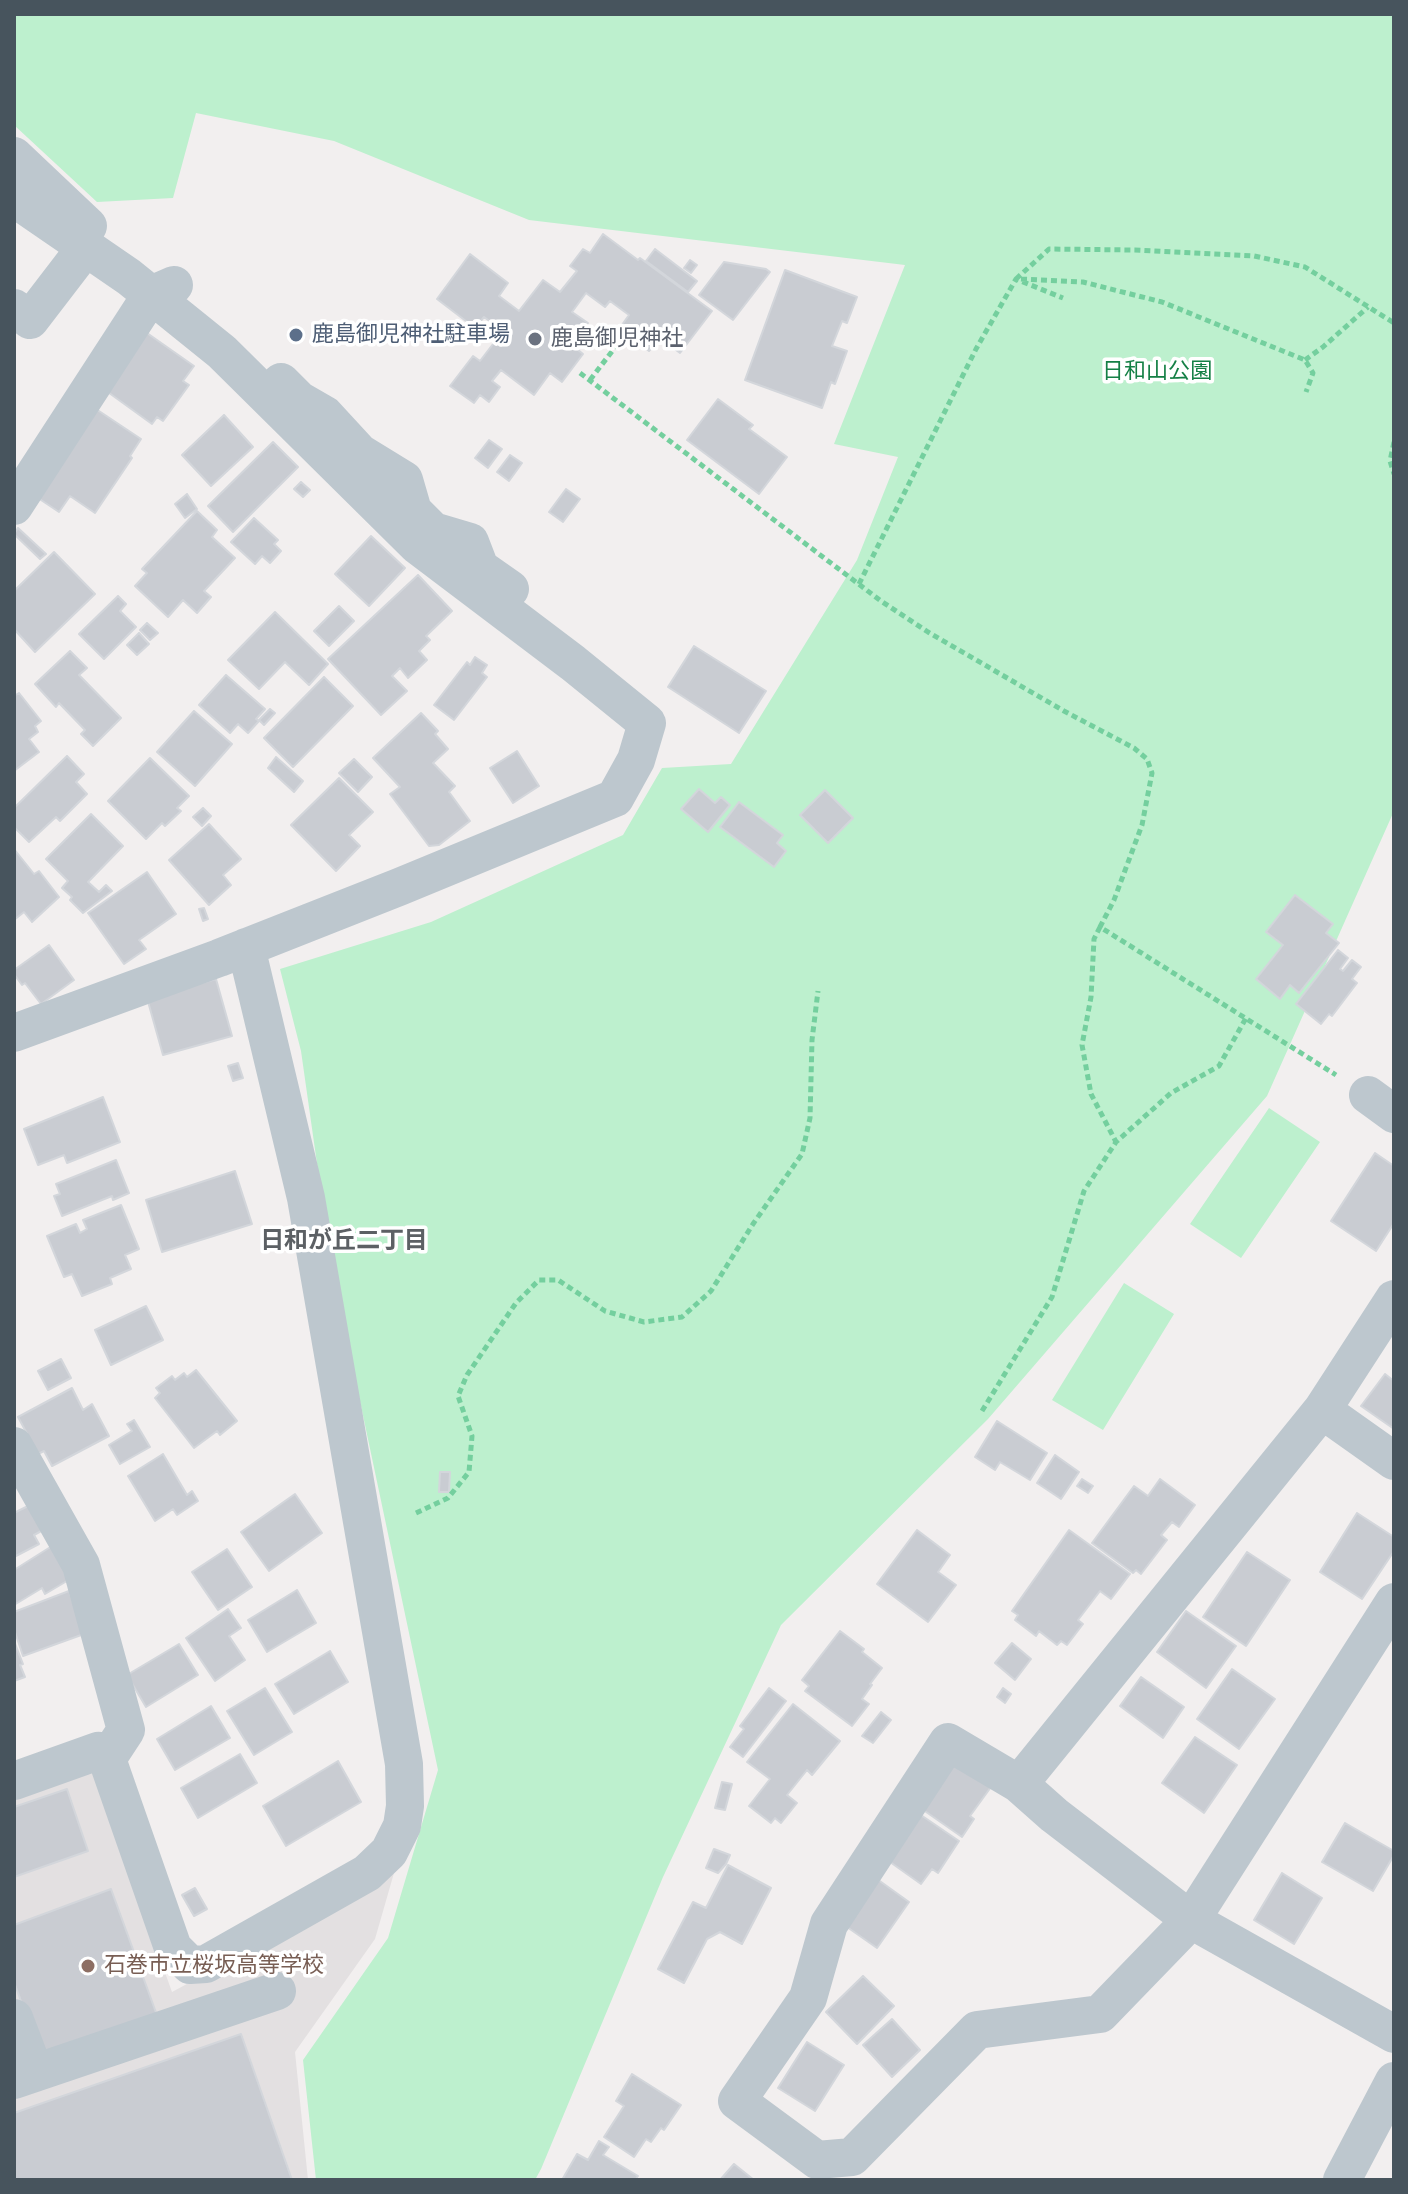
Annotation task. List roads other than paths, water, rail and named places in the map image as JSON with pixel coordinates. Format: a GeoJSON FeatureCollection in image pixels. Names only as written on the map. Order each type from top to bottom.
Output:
{"type":"FeatureCollection","features":[{"type":"Feature","properties":{"kind":"street"},"geometry":{"type":"LineString","coordinates":[[14,156],[94,231],[299,400],[325,415],[360,453],[404,480],[413,511],[433,531],[470,542],[480,568],[582,637]]}},
{"type":"Feature","properties":{"kind":"street"},"geometry":{"type":"LineString","coordinates":[[14,198],[86,247],[164,289],[222,352],[417,545],[647,723],[636,760],[615,798],[246,947],[14,1033]]}},
{"type":"Feature","properties":{"kind":"street"},"geometry":{"type":"LineString","coordinates":[[14,308],[30,320],[86,247]]}},
{"type":"Feature","properties":{"kind":"street"},"geometry":{"type":"LineString","coordinates":[[14,506],[164,289]]}},
{"type":"Feature","properties":{"kind":"street"},"geometry":{"type":"LineString","coordinates":[[14,1781],[98,1751],[107,1759],[173,1948],[190,1965],[206,1964],[367,1873],[389,1852],[402,1826],[404,1764],[306,1198],[246,947]]}},
{"type":"Feature","properties":{"kind":"street"},"geometry":{"type":"LineString","coordinates":[[1019,1784],[1322,1410],[1394,1299]]}},
{"type":"Feature","properties":{"kind":"street"},"geometry":{"type":"LineString","coordinates":[[1322,1410],[1394,1461]]}},
{"type":"Feature","properties":{"kind":"street"},"geometry":{"type":"LineString","coordinates":[[14,1446],[81,1565],[126,1730],[107,1759]]}},
{"type":"Feature","properties":{"kind":"street"},"geometry":{"type":"LineString","coordinates":[[1394,1602],[1191,1920],[1100,2014],[977,2030],[852,2157],[817,2160],[737,2101],[808,1998],[829,1924],[948,1742],[1019,1784],[1054,1815],[1191,1920],[1394,2034]]}},
{"type":"Feature","properties":{"kind":"street"},"geometry":{"type":"LineString","coordinates":[[219,1957],[228,2008]]}},
{"type":"Feature","properties":{"kind":"street"},"geometry":{"type":"LineString","coordinates":[[14,2018],[24,2076],[277,1991]]}},
{"type":"Feature","properties":{"kind":"street"},"geometry":{"type":"LineString","coordinates":[[1342,2180],[1394,2081]]}},
{"type":"Feature","properties":{"kind":"place","name":"鹿島御児神社駐車場"},"geometry":{"type":"Point","coordinates":[296,335]}},
{"type":"Feature","properties":{"kind":"place","name":"鹿島御児神社"},"geometry":{"type":"Point","coordinates":[535,339]}},
{"type":"Feature","properties":{"kind":"place","name":"石巻市立桜坂高等学校"},"geometry":{"type":"Point","coordinates":[88,1966]}},
{"type":"Feature","properties":{"kind":"district","name":"日和が丘二丁目"},"geometry":{"type":"Point","coordinates":[344,1241]}},
{"type":"Feature","properties":{"kind":"park label","name":"日和山公園"},"geometry":{"type":"Point","coordinates":[1157,372]}}]}
